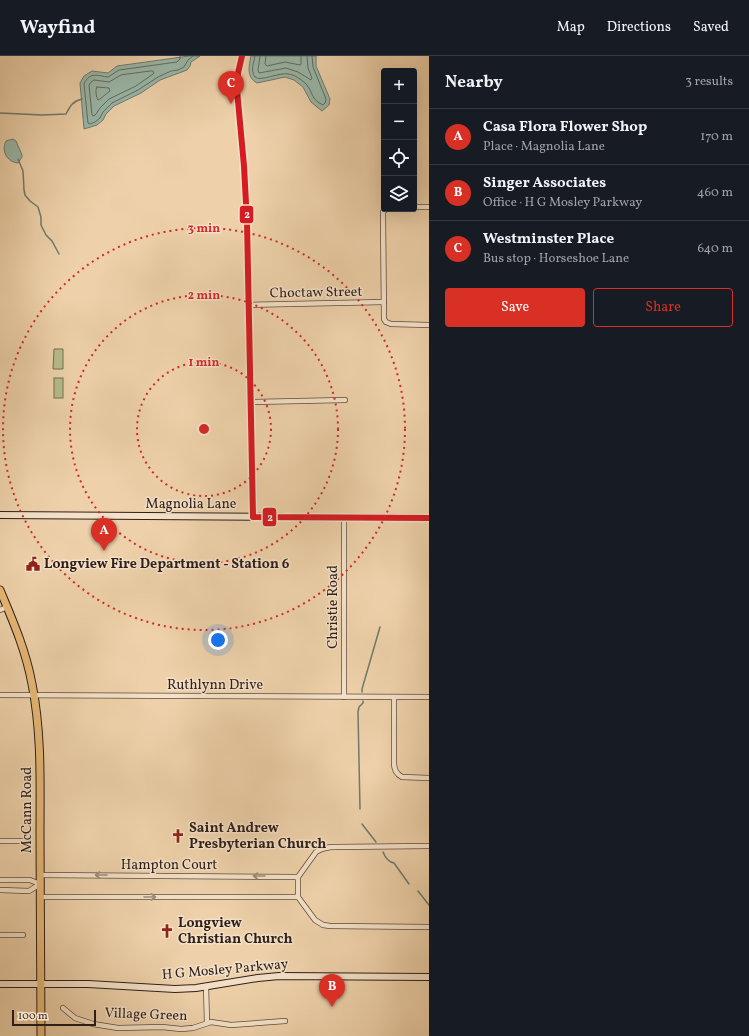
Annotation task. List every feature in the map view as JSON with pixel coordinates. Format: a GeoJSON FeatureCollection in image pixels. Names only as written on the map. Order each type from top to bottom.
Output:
{"type":"FeatureCollection","features":[{"type":"Feature","properties":{"kind":"main road","name":"Magnolia Lane"},"geometry":{"type":"LineString","coordinates":[[0,515],[429,518]]}},
{"type":"Feature","properties":{"kind":"main road","name":"McCann Road"},"geometry":{"type":"LineString","coordinates":[[0,590],[4,608],[17,630],[25,654],[32,683],[40,744],[41,1036]]}},
{"type":"Feature","properties":{"kind":"main road","name":"H G Mosley Parkway"},"geometry":{"type":"LineString","coordinates":[[0,984],[100,985],[168,989],[206,986],[279,976],[429,977]]}},
{"type":"Feature","properties":{"kind":"street"},"geometry":{"type":"LineString","coordinates":[[242,56],[238,73],[237,90],[245,182],[253,517]]}},
{"type":"Feature","properties":{"kind":"street"},"geometry":{"type":"LineString","coordinates":[[417,207],[429,207]]}},
{"type":"Feature","properties":{"kind":"street"},"geometry":{"type":"LineString","coordinates":[[384,212],[384,319],[388,323],[395,325],[429,325]]}},
{"type":"Feature","properties":{"kind":"street","name":"Choctaw Street"},"geometry":{"type":"LineString","coordinates":[[248,305],[384,302]]}},
{"type":"Feature","properties":{"kind":"street"},"geometry":{"type":"LineString","coordinates":[[250,402],[345,400]]}},
{"type":"Feature","properties":{"kind":"street","name":"Christie Road"},"geometry":{"type":"LineString","coordinates":[[344,517],[344,697]]}},
{"type":"Feature","properties":{"kind":"street","name":"Ruthlynn Drive"},"geometry":{"type":"LineString","coordinates":[[0,695],[429,697]]}},
{"type":"Feature","properties":{"kind":"street"},"geometry":{"type":"LineString","coordinates":[[394,697],[394,766],[396,772],[402,777],[429,778]]}},
{"type":"Feature","properties":{"kind":"street"},"geometry":{"type":"LineString","coordinates":[[0,841],[23,841]]}},
{"type":"Feature","properties":{"kind":"street"},"geometry":{"type":"LineString","coordinates":[[429,846],[320,849],[314,854],[298,877],[298,897],[318,923],[325,925],[429,927]]}},
{"type":"Feature","properties":{"kind":"street","name":"Hampton Court"},"geometry":{"type":"LineString","coordinates":[[40,875],[298,877]]}},
{"type":"Feature","properties":{"kind":"street"},"geometry":{"type":"LineString","coordinates":[[0,880],[30,880],[40,884]]}},
{"type":"Feature","properties":{"kind":"street"},"geometry":{"type":"LineString","coordinates":[[10,880],[10,890]]}},
{"type":"Feature","properties":{"kind":"street"},"geometry":{"type":"LineString","coordinates":[[0,890],[29,891],[40,884]]}},
{"type":"Feature","properties":{"kind":"street"},"geometry":{"type":"LineString","coordinates":[[40,897],[298,897]]}},
{"type":"Feature","properties":{"kind":"street"},"geometry":{"type":"LineString","coordinates":[[0,935],[23,935]]}},
{"type":"Feature","properties":{"kind":"street","name":"Village Green"},"geometry":{"type":"LineString","coordinates":[[206,986],[207,1023]]}},
{"type":"Feature","properties":{"kind":"street","name":"Village Green"},"geometry":{"type":"LineString","coordinates":[[63,1008],[75,1018],[93,1024],[124,1028],[162,1027],[181,1029],[193,1028],[213,1022],[231,1025],[285,1021]]}},
{"type":"Feature","properties":{"kind":"green space"},"geometry":{"type":"Polygon","coordinates":[[[54,349],[63,349],[63,369],[53,369],[54,349]]]}},
{"type":"Feature","properties":{"kind":"green space"},"geometry":{"type":"Polygon","coordinates":[[[54,378],[63,378],[63,398],[54,398],[54,378]]]}},
{"type":"Feature","properties":{"kind":"water"},"geometry":{"type":"Polygon","coordinates":[[[189,56],[200,56],[191,62],[187,70],[160,80],[141,93],[114,106],[97,125],[84,129],[80,83],[84,76],[92,71],[108,73],[117,66],[189,56]]]}},
{"type":"Feature","properties":{"kind":"water"},"geometry":{"type":"Polygon","coordinates":[[[251,56],[316,56],[316,66],[330,99],[329,105],[322,111],[311,102],[303,87],[294,80],[285,77],[257,83],[251,78],[249,71],[251,56]]]}},
{"type":"Feature","properties":{"kind":"water"},"geometry":{"type":"Polygon","coordinates":[[[13,139],[16,141],[22,155],[18,163],[11,161],[8,158],[4,149],[6,141],[13,139]]]}},
{"type":"Feature","properties":{"kind":"waterway"},"geometry":{"type":"LineString","coordinates":[[0,113],[42,115],[66,114],[72,104],[82,99]]}},
{"type":"Feature","properties":{"kind":"waterway"},"geometry":{"type":"LineString","coordinates":[[18,159],[23,171],[25,195],[38,207],[41,217],[41,225],[59,254]]}},
{"type":"Feature","properties":{"kind":"waterway"},"geometry":{"type":"LineString","coordinates":[[362,692],[380,627]]}},
{"type":"Feature","properties":{"kind":"waterway"},"geometry":{"type":"LineString","coordinates":[[360,809],[358,712],[363,701]]}},
{"type":"Feature","properties":{"kind":"waterway"},"geometry":{"type":"LineString","coordinates":[[362,824],[376,842]]}},
{"type":"Feature","properties":{"kind":"waterway"},"geometry":{"type":"LineString","coordinates":[[383,852],[387,859],[394,863],[409,884]]}},
{"type":"Feature","properties":{"kind":"waterway"},"geometry":{"type":"LineString","coordinates":[[418,891],[429,905]]}},
{"type":"Feature","properties":{"kind":"transit line","name":"2"},"geometry":{"type":"LineString","coordinates":[[242,56],[238,73],[237,90],[244,166],[247,222],[253,517],[429,518]]}},
{"type":"Feature","properties":{"kind":"place","name":"Westminster Place"},"geometry":{"type":"Point","coordinates":[231,104]}},
{"type":"Feature","properties":{"kind":"place","name":"Casa Flora Flower Shop"},"geometry":{"type":"Point","coordinates":[104,551]}},
{"type":"Feature","properties":{"kind":"place","name":"Longview Fire Department - Station 6"},"geometry":{"type":"Point","coordinates":[33,564]}},
{"type":"Feature","properties":{"kind":"place","name":"Saint Andrew Presbyterian Church"},"geometry":{"type":"Point","coordinates":[178,836]}},
{"type":"Feature","properties":{"kind":"place","name":"Longview Christian Church"},"geometry":{"type":"Point","coordinates":[167,931]}},
{"type":"Feature","properties":{"kind":"place","name":"Singer Associates"},"geometry":{"type":"Point","coordinates":[332,1007]}}]}
